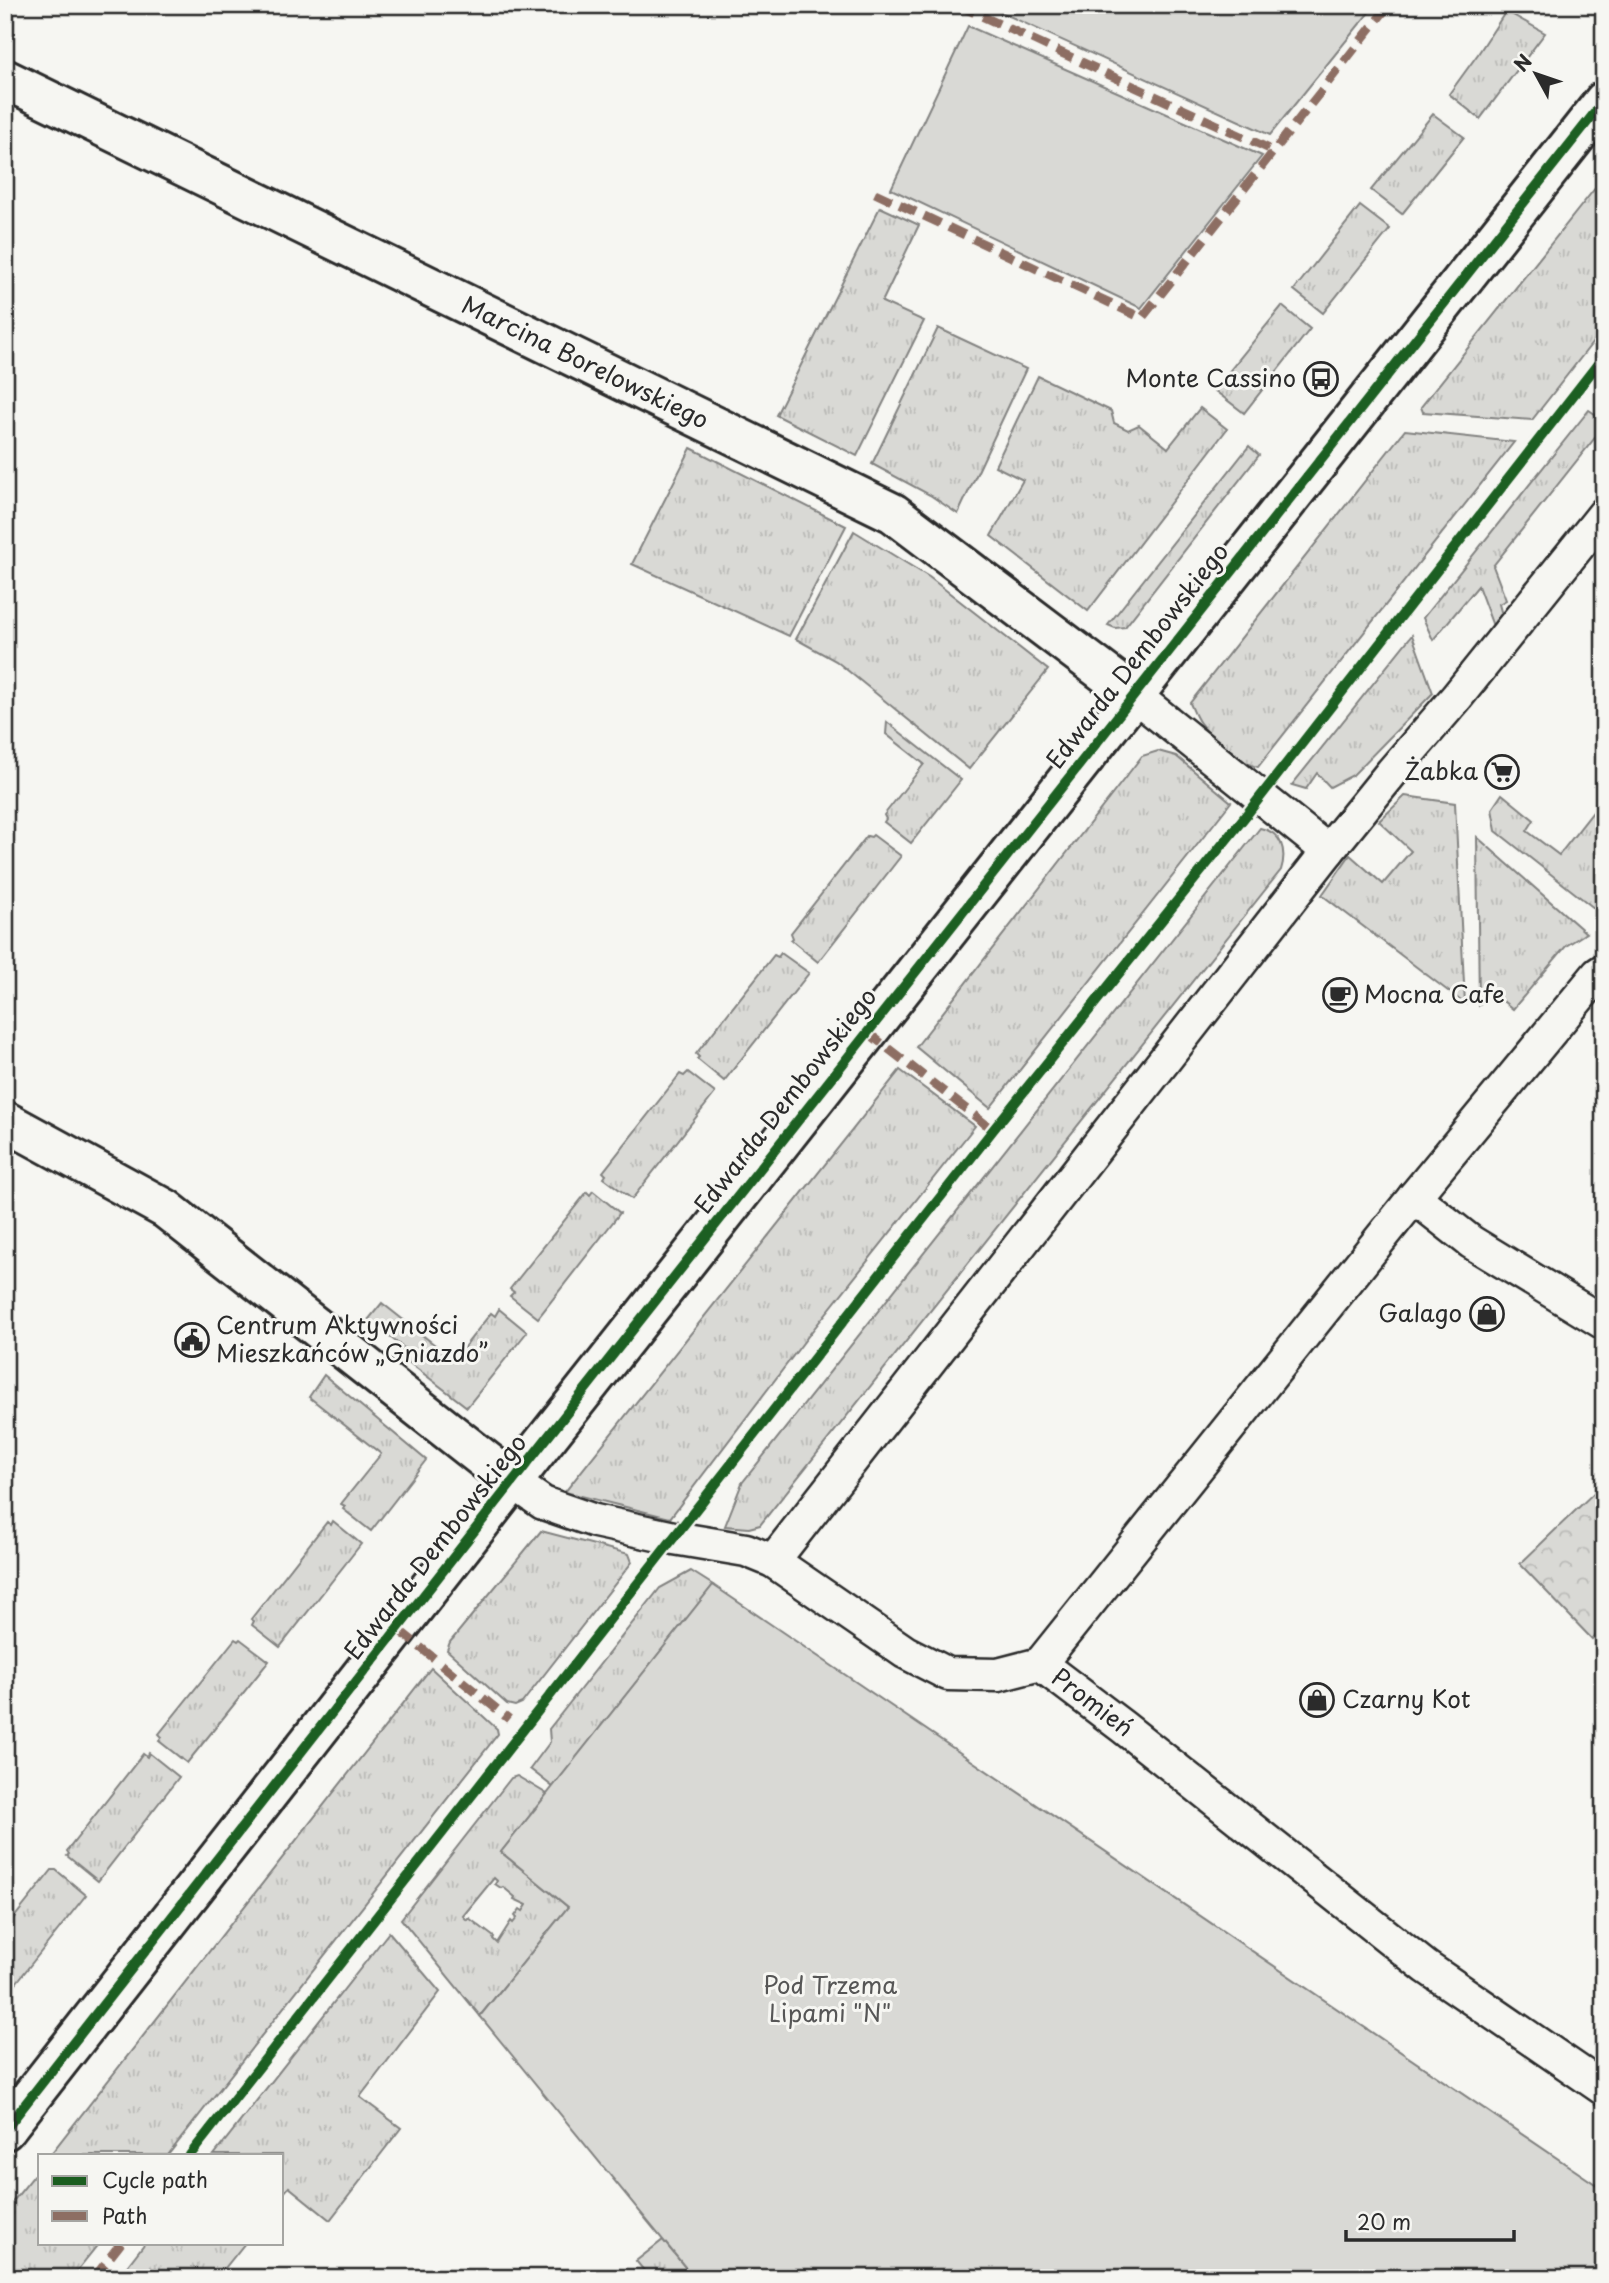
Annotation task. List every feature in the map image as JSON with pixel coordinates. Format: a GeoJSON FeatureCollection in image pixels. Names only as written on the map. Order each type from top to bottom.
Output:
{"type":"FeatureCollection","features":[{"type":"Feature","properties":{"kind":"street","name":"Marcina Borelowskiego"},"geometry":{"type":"LineString","coordinates":[[5,79],[893,513],[1135,695]]}},
{"type":"Feature","properties":{"kind":"street","name":"Edwarda Dembowskiego"},"geometry":{"type":"LineString","coordinates":[[5,2130],[1604,101]]}},
{"type":"Feature","properties":{"kind":"street"},"geometry":{"type":"LineString","coordinates":[[5,1121],[166,1209],[513,1482]]}},
{"type":"Feature","properties":{"kind":"lane"},"geometry":{"type":"LineString","coordinates":[[773,1561],[1328,851],[1604,514]]}},
{"type":"Feature","properties":{"kind":"lane"},"geometry":{"type":"LineString","coordinates":[[1135,695],[1328,851]]}},
{"type":"Feature","properties":{"kind":"lane"},"geometry":{"type":"LineString","coordinates":[[1040,1664],[1414,1198],[1604,970]]}},
{"type":"Feature","properties":{"kind":"lane"},"geometry":{"type":"LineString","coordinates":[[1414,1198],[1471,1242],[1604,1323]]}},
{"type":"Feature","properties":{"kind":"lane","name":"Promień"},"geometry":{"type":"LineString","coordinates":[[513,1482],[543,1503],[595,1521],[746,1550],[773,1561],[905,1652],[948,1674],[998,1675],[1040,1664],[1124,1727],[1426,1967],[1604,2089]]}},
{"type":"Feature","properties":{"kind":"green space"},"geometry":{"type":"Polygon","coordinates":[[[985,5],[1375,5],[1270,135],[985,5]]]}},
{"type":"Feature","properties":{"kind":"green space"},"geometry":{"type":"Polygon","coordinates":[[[1506,11],[1545,33],[1480,119],[1449,94],[1506,11]]]}},
{"type":"Feature","properties":{"kind":"green space"},"geometry":{"type":"Polygon","coordinates":[[[968,26],[1262,156],[1141,308],[891,189],[968,26]]]}},
{"type":"Feature","properties":{"kind":"green space"},"geometry":{"type":"Polygon","coordinates":[[[1433,114],[1464,137],[1402,214],[1371,190],[1433,114]]]}},
{"type":"Feature","properties":{"kind":"green space"},"geometry":{"type":"Polygon","coordinates":[[[1604,177],[1604,328],[1532,420],[1423,412],[1421,407],[1604,177]]]}},
{"type":"Feature","properties":{"kind":"green space"},"geometry":{"type":"Polygon","coordinates":[[[1360,206],[1390,229],[1323,313],[1294,290],[1360,206]]]}},
{"type":"Feature","properties":{"kind":"green space"},"geometry":{"type":"Polygon","coordinates":[[[880,207],[919,225],[882,302],[924,321],[857,456],[776,415],[880,207]]]}},
{"type":"Feature","properties":{"kind":"green space"},"geometry":{"type":"Polygon","coordinates":[[[1282,306],[1310,329],[1244,413],[1214,390],[1282,306]]]}},
{"type":"Feature","properties":{"kind":"green space"},"geometry":{"type":"Polygon","coordinates":[[[938,328],[1026,369],[958,514],[930,495],[872,464],[938,328]]]}},
{"type":"Feature","properties":{"kind":"green space"},"geometry":{"type":"Polygon","coordinates":[[[1038,376],[1111,411],[1114,423],[1128,430],[1139,425],[1168,448],[1200,408],[1227,429],[1088,611],[991,536],[1023,480],[995,466],[1038,376]]]}},
{"type":"Feature","properties":{"kind":"green space"},"geometry":{"type":"Polygon","coordinates":[[[1589,410],[1604,420],[1604,431],[1602,429],[1493,566],[1506,600],[1499,604],[1502,615],[1493,626],[1478,586],[1433,640],[1423,618],[1589,410]]]}},
{"type":"Feature","properties":{"kind":"green space"},"geometry":{"type":"Polygon","coordinates":[[[1405,430],[1514,442],[1258,767],[1251,765],[1235,756],[1211,736],[1190,703],[1405,430]]]}},
{"type":"Feature","properties":{"kind":"green space"},"geometry":{"type":"Polygon","coordinates":[[[1249,446],[1259,455],[1125,627],[1115,628],[1108,625],[1249,446]]]}},
{"type":"Feature","properties":{"kind":"green space"},"geometry":{"type":"Polygon","coordinates":[[[691,448],[846,526],[789,636],[632,564],[691,448]]]}},
{"type":"Feature","properties":{"kind":"green space"},"geometry":{"type":"Polygon","coordinates":[[[854,531],[929,577],[1048,670],[969,769],[836,661],[796,639],[854,531]]]}},
{"type":"Feature","properties":{"kind":"green space"},"geometry":{"type":"Polygon","coordinates":[[[1412,635],[1433,693],[1353,775],[1330,787],[1317,773],[1306,789],[1292,785],[1412,635]]]}},
{"type":"Feature","properties":{"kind":"green space"},"geometry":{"type":"Polygon","coordinates":[[[887,722],[961,780],[911,843],[884,822],[884,815],[924,764],[886,734],[887,722]]]}},
{"type":"Feature","properties":{"kind":"green space"},"geometry":{"type":"Polygon","coordinates":[[[1158,751],[1176,756],[1231,802],[990,1108],[916,1047],[1142,756],[1158,751]]]}},
{"type":"Feature","properties":{"kind":"green space"},"geometry":{"type":"Polygon","coordinates":[[[1502,794],[1534,820],[1527,831],[1559,855],[1604,798],[1604,916],[1496,831],[1492,809],[1502,794]]]}},
{"type":"Feature","properties":{"kind":"green space"},"geometry":{"type":"Polygon","coordinates":[[[1405,796],[1455,803],[1465,1004],[1322,895],[1350,855],[1383,884],[1411,851],[1379,821],[1405,796]]]}},
{"type":"Feature","properties":{"kind":"green space"},"geometry":{"type":"Polygon","coordinates":[[[1260,828],[1273,834],[1281,843],[1281,870],[760,1525],[749,1528],[725,1526],[742,1483],[1260,828]]]}},
{"type":"Feature","properties":{"kind":"green space"},"geometry":{"type":"Polygon","coordinates":[[[873,835],[901,856],[818,962],[791,940],[791,933],[867,836],[873,835]]]}},
{"type":"Feature","properties":{"kind":"green space"},"geometry":{"type":"Polygon","coordinates":[[[1477,837],[1586,933],[1566,946],[1513,1009],[1490,991],[1479,1005],[1477,837]]]}},
{"type":"Feature","properties":{"kind":"green space"},"geometry":{"type":"Polygon","coordinates":[[[781,953],[809,973],[724,1081],[697,1059],[699,1057],[696,1054],[774,955],[778,957],[781,953]]]}},
{"type":"Feature","properties":{"kind":"green space"},"geometry":{"type":"Polygon","coordinates":[[[900,1070],[975,1126],[812,1331],[670,1518],[565,1492],[900,1070]]]}},
{"type":"Feature","properties":{"kind":"green space"},"geometry":{"type":"Polygon","coordinates":[[[688,1072],[715,1093],[632,1199],[604,1178],[606,1175],[603,1172],[680,1074],[684,1076],[688,1072]]]}},
{"type":"Feature","properties":{"kind":"green space"},"geometry":{"type":"Polygon","coordinates":[[[593,1191],[620,1213],[538,1318],[510,1296],[514,1292],[510,1289],[587,1192],[590,1195],[593,1191]]]}},
{"type":"Feature","properties":{"kind":"green space"},"geometry":{"type":"Polygon","coordinates":[[[382,1303],[454,1360],[491,1313],[495,1316],[499,1309],[527,1332],[467,1407],[398,1354],[404,1348],[368,1320],[382,1303]]]}},
{"type":"Feature","properties":{"kind":"green space"},"geometry":{"type":"Polygon","coordinates":[[[324,1375],[426,1460],[371,1531],[343,1509],[345,1506],[341,1504],[381,1454],[309,1397],[324,1375]]]}},
{"type":"Feature","properties":{"kind":"green space"},"geometry":{"type":"Polygon","coordinates":[[[1604,1483],[1604,1628],[1592,1639],[1520,1564],[1604,1483]]]}},
{"type":"Feature","properties":{"kind":"green space"},"geometry":{"type":"Polygon","coordinates":[[[333,1521],[361,1544],[280,1647],[252,1625],[254,1621],[251,1619],[327,1522],[331,1525],[333,1521]]]}},
{"type":"Feature","properties":{"kind":"green space"},"geometry":{"type":"Polygon","coordinates":[[[541,1531],[629,1554],[632,1562],[522,1703],[515,1706],[507,1704],[447,1650],[450,1642],[541,1531]]]}},
{"type":"Feature","properties":{"kind":"green space"},"geometry":{"type":"Polygon","coordinates":[[[691,1571],[713,1585],[553,1787],[530,1769],[550,1742],[549,1729],[660,1588],[691,1571]]]}},
{"type":"Feature","properties":{"kind":"green space","name":"Pod Trzema Lipami \"N\""},"geometry":{"type":"Polygon","coordinates":[[[713,1585],[1604,2190],[1604,2278],[694,2278],[480,2016],[568,1907],[501,1852],[713,1585]]]}},
{"type":"Feature","properties":{"kind":"green space"},"geometry":{"type":"Polygon","coordinates":[[[235,1639],[240,1639],[269,1661],[187,1763],[159,1741],[162,1737],[159,1734],[235,1639]]]}},
{"type":"Feature","properties":{"kind":"green space"},"geometry":{"type":"Polygon","coordinates":[[[431,1668],[497,1729],[498,1734],[169,2154],[51,2154],[431,1668]]]}},
{"type":"Feature","properties":{"kind":"green space"},"geometry":{"type":"Polygon","coordinates":[[[149,1753],[179,1777],[98,1881],[67,1856],[67,1851],[143,1754],[147,1757],[149,1753]]]}},
{"type":"Feature","properties":{"kind":"green space"},"geometry":{"type":"Polygon","coordinates":[[[517,1776],[547,1794],[501,1852],[568,1907],[480,2016],[401,1919],[511,1778],[517,1776]],[[494,1878],[463,1916],[494,1937],[497,1943],[511,1921],[513,1923],[517,1918],[515,1916],[520,1909],[523,1911],[527,1905],[514,1899],[503,1887],[495,1884],[497,1881],[494,1878]]]}},
{"type":"Feature","properties":{"kind":"green space"},"geometry":{"type":"Polygon","coordinates":[[[52,1870],[56,1870],[86,1895],[5,1997],[5,1929],[52,1870]]]}},
{"type":"Feature","properties":{"kind":"green space"},"geometry":{"type":"Polygon","coordinates":[[[389,1932],[440,1992],[360,2097],[401,2128],[330,2220],[289,2187],[284,2193],[284,2154],[215,2154],[389,1932]]]}},
{"type":"Feature","properties":{"kind":"green space"},"geometry":{"type":"Polygon","coordinates":[[[38,2170],[38,2244],[98,2244],[71,2278],[5,2278],[5,2211],[38,2170]]]}},
{"type":"Feature","properties":{"kind":"green space"},"geometry":{"type":"Polygon","coordinates":[[[663,2240],[694,2278],[650,2278],[636,2261],[663,2240]]]}},
{"type":"Feature","properties":{"kind":"green space"},"geometry":{"type":"Polygon","coordinates":[[[144,2244],[244,2244],[217,2278],[118,2278],[144,2244]]]}},
{"type":"Feature","properties":{"kind":"marked path"},"geometry":{"type":"LineString","coordinates":[[958,5],[1276,152]]}},
{"type":"Feature","properties":{"kind":"marked path"},"geometry":{"type":"LineString","coordinates":[[875,193],[1142,318],[1389,5]]}},
{"type":"Feature","properties":{"kind":"marked path"},"geometry":{"type":"LineString","coordinates":[[867,1032],[993,1130]]}},
{"type":"Feature","properties":{"kind":"marked path"},"geometry":{"type":"LineString","coordinates":[[399,1630],[509,1719]]}},
{"type":"Feature","properties":{"kind":"marked path"},"geometry":{"type":"LineString","coordinates":[[94,2278],[120,2244]]}},
{"type":"Feature","properties":{"kind":"cycle path"},"geometry":{"type":"LineString","coordinates":[[5,2130],[543,1443],[1604,101]]}},
{"type":"Feature","properties":{"kind":"cycle path"},"geometry":{"type":"LineString","coordinates":[[191,2154],[993,1130],[1247,814],[1604,356]]}},
{"type":"Feature","properties":{"kind":"place","name":"Monte Cassino"},"geometry":{"type":"Point","coordinates":[1321,379]}},
{"type":"Feature","properties":{"kind":"place","name":"Żabka"},"geometry":{"type":"Point","coordinates":[1502,772]}},
{"type":"Feature","properties":{"kind":"place","name":"Mocna Cafe"},"geometry":{"type":"Point","coordinates":[1340,995]}},
{"type":"Feature","properties":{"kind":"place","name":"Galago"},"geometry":{"type":"Point","coordinates":[1487,1314]}},
{"type":"Feature","properties":{"kind":"place","name":"Centrum Aktywności Mieszkańców „Gniazdo”"},"geometry":{"type":"Point","coordinates":[192,1340]}},
{"type":"Feature","properties":{"kind":"place","name":"Czarny Kot"},"geometry":{"type":"Point","coordinates":[1317,1700]}}]}
